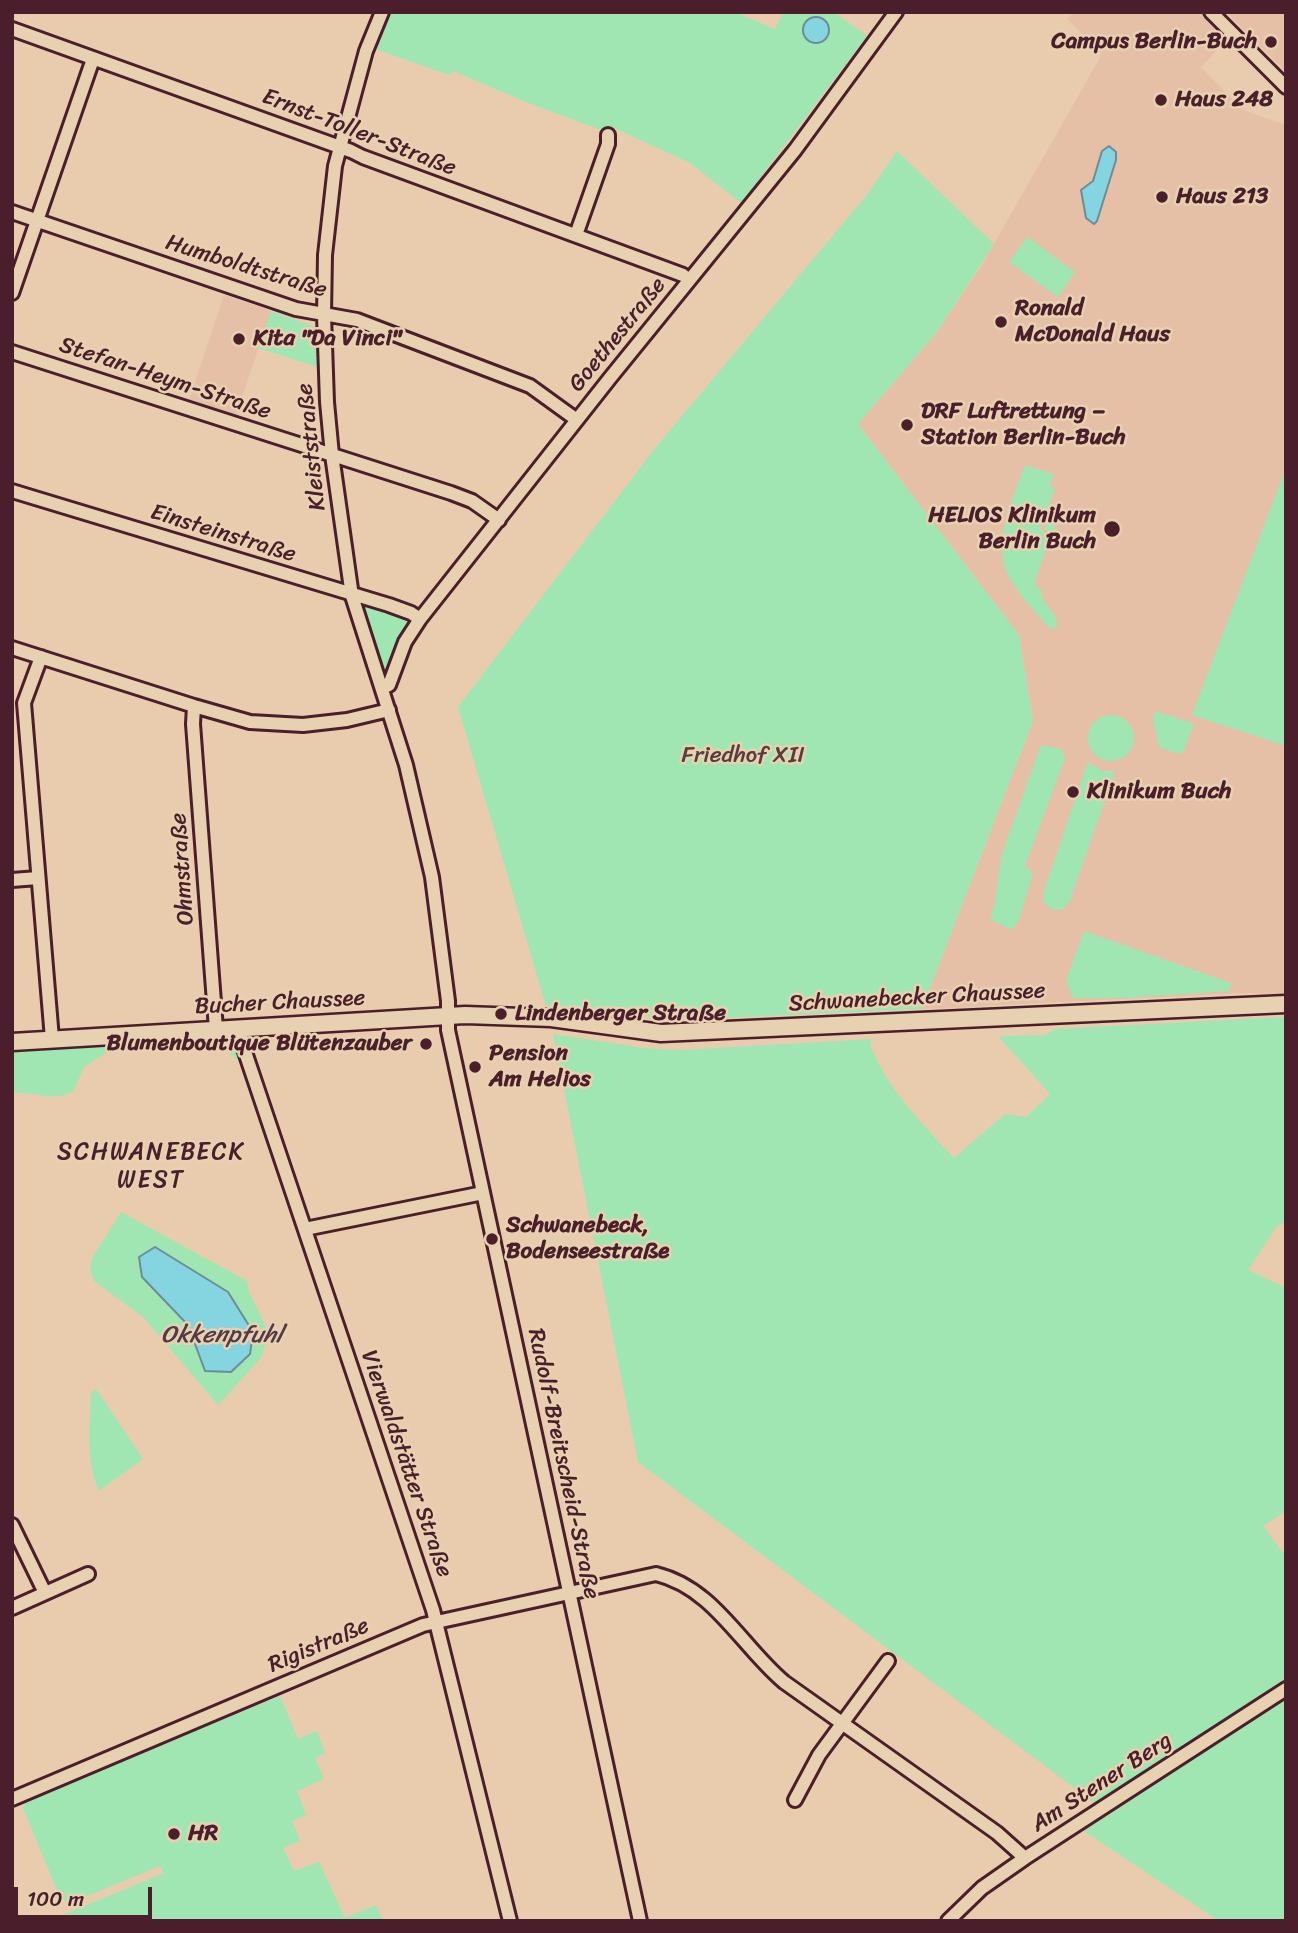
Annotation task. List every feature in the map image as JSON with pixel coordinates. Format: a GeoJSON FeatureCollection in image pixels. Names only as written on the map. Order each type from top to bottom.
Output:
{"type":"FeatureCollection","features":[{"type":"Feature","properties":{"kind":"main road","name":"Schwanebecker Chaussee"},"geometry":{"type":"LineString","coordinates":[[551,1018],[661,1033],[1286,1004]]}},
{"type":"Feature","properties":{"kind":"main road","name":"Bucher Chaussee"},"geometry":{"type":"LineString","coordinates":[[12,1042],[448,1016],[506,1014],[551,1018]]}},
{"type":"Feature","properties":{"kind":"street","name":"Kleiststraße"},"geometry":{"type":"LineString","coordinates":[[382,12],[366,51],[335,166],[325,256],[324,315],[332,455],[352,596],[389,710]]}},
{"type":"Feature","properties":{"kind":"street","name":"Goethestraße"},"geometry":{"type":"LineString","coordinates":[[382,688],[389,685],[405,642],[420,619],[795,150],[896,12]]}},
{"type":"Feature","properties":{"kind":"street"},"geometry":{"type":"LineString","coordinates":[[1212,12],[1286,87]]}},
{"type":"Feature","properties":{"kind":"street","name":"Ernst-Toller-Straße"},"geometry":{"type":"LineString","coordinates":[[12,29],[341,148],[683,275],[689,280]]}},
{"type":"Feature","properties":{"kind":"street"},"geometry":{"type":"LineString","coordinates":[[12,293],[93,59]]}},
{"type":"Feature","properties":{"kind":"street"},"geometry":{"type":"LineString","coordinates":[[576,236],[608,144],[608,135]]}},
{"type":"Feature","properties":{"kind":"street","name":"Humboldtstraße"},"geometry":{"type":"LineString","coordinates":[[12,212],[296,309],[357,320],[530,386],[577,420]]}},
{"type":"Feature","properties":{"kind":"street","name":"Stefan-Heym-Straße"},"geometry":{"type":"LineString","coordinates":[[12,352],[451,492],[472,501],[499,520]]}},
{"type":"Feature","properties":{"kind":"street","name":"Einsteinstraße"},"geometry":{"type":"LineString","coordinates":[[12,491],[411,612],[420,619]]}},
{"type":"Feature","properties":{"kind":"street"},"geometry":{"type":"LineString","coordinates":[[12,648],[250,722],[303,725],[347,720],[389,710],[415,798],[432,877],[448,1016]]}},
{"type":"Feature","properties":{"kind":"street"},"geometry":{"type":"LineString","coordinates":[[41,657],[24,703],[52,1039]]}},
{"type":"Feature","properties":{"kind":"street","name":"Ohmstraße"},"geometry":{"type":"LineString","coordinates":[[194,706],[193,724],[216,1029]]}},
{"type":"Feature","properties":{"kind":"street"},"geometry":{"type":"LineString","coordinates":[[12,880],[38,878]]}},
{"type":"Feature","properties":{"kind":"street","name":"Rudolf-Breitscheid-Straße"},"geometry":{"type":"LineString","coordinates":[[448,1016],[448,1030],[640,1921]]}},
{"type":"Feature","properties":{"kind":"street","name":"Vierwaldstätter Straße"},"geometry":{"type":"LineString","coordinates":[[240,1028],[242,1043],[436,1622],[510,1921]]}},
{"type":"Feature","properties":{"kind":"street"},"geometry":{"type":"LineString","coordinates":[[305,1230],[483,1193]]}},
{"type":"Feature","properties":{"kind":"street"},"geometry":{"type":"LineString","coordinates":[[12,1525],[45,1593]]}},
{"type":"Feature","properties":{"kind":"street"},"geometry":{"type":"LineString","coordinates":[[12,1608],[88,1574]]}},
{"type":"Feature","properties":{"kind":"street","name":"Rigistraße"},"geometry":{"type":"LineString","coordinates":[[12,1799],[436,1622],[656,1574],[673,1579],[702,1596],[766,1667],[842,1724]]}},
{"type":"Feature","properties":{"kind":"street"},"geometry":{"type":"LineString","coordinates":[[795,1800],[808,1773],[888,1661]]}},
{"type":"Feature","properties":{"kind":"street","name":"Am Stener Berg"},"geometry":{"type":"LineString","coordinates":[[948,1921],[982,1888],[1025,1858],[1286,1689]]}},
{"type":"Feature","properties":{"kind":"street"},"geometry":{"type":"LineString","coordinates":[[842,1724],[997,1833],[1025,1858]]}},
{"type":"Feature","properties":{"kind":"shaded area","name":"HELIOS Klinikum Berlin Buch"},"geometry":{"type":"Polygon","coordinates":[[[1074,12],[1199,12],[1217,30],[1208,41],[1217,50],[1201,67],[1243,110],[1286,125],[1286,994],[1242,993],[922,1009],[1033,721],[1019,635],[858,424],[937,332],[982,265],[1102,54],[1067,19],[1074,12]]]}},
{"type":"Feature","properties":{"kind":"shaded area","name":"Campus Berlin-Buch"},"geometry":{"type":"Polygon","coordinates":[[[1226,12],[1286,12],[1286,72],[1226,12]]]}},
{"type":"Feature","properties":{"kind":"shaded area"},"geometry":{"type":"Polygon","coordinates":[[[224,295],[271,311],[236,415],[189,400],[224,295]]]}},
{"type":"Feature","properties":{"kind":"green space"},"geometry":{"type":"Polygon","coordinates":[[[391,12],[735,12],[775,29],[783,12],[834,12],[867,36],[741,203],[690,163],[616,129],[604,131],[453,71],[450,75],[377,50],[391,12]]]}},
{"type":"Feature","properties":{"kind":"green space","name":"Friedhof XII"},"geometry":{"type":"Polygon","coordinates":[[[897,151],[994,244],[937,332],[858,424],[1019,635],[1033,721],[922,1009],[679,1020],[546,1006],[458,707],[656,447],[866,196],[897,151]]]}},
{"type":"Feature","properties":{"kind":"green space"},"geometry":{"type":"Polygon","coordinates":[[[1027,237],[1075,272],[1058,297],[1009,262],[1027,237]]]}},
{"type":"Feature","properties":{"kind":"green space"},"geometry":{"type":"Polygon","coordinates":[[[271,311],[315,327],[317,367],[258,348],[271,311]]]}},
{"type":"Feature","properties":{"kind":"green space"},"geometry":{"type":"Polygon","coordinates":[[[1025,465],[1054,474],[1049,486],[1055,488],[1049,516],[1060,535],[1045,530],[1046,525],[1042,524],[1040,529],[1044,531],[1043,534],[1051,534],[1034,585],[1041,588],[1043,599],[1055,616],[1057,626],[1053,629],[1047,626],[1018,591],[1004,565],[1002,551],[1005,521],[1025,465]]]}},
{"type":"Feature","properties":{"kind":"green space"},"geometry":{"type":"Polygon","coordinates":[[[1286,468],[1286,746],[1192,715],[1286,468]]]}},
{"type":"Feature","properties":{"kind":"green space"},"geometry":{"type":"Polygon","coordinates":[[[364,605],[377,605],[417,619],[403,638],[388,669],[381,667],[361,608],[364,605]]]}},
{"type":"Feature","properties":{"kind":"green space"},"geometry":{"type":"Polygon","coordinates":[[[1156,711],[1194,724],[1183,753],[1159,747],[1153,717],[1156,711]]]}},
{"type":"Feature","properties":{"kind":"green space"},"geometry":{"type":"Polygon","coordinates":[[[1111,715],[1127,722],[1134,738],[1127,754],[1111,761],[1095,754],[1088,738],[1095,722],[1111,715]]]}},
{"type":"Feature","properties":{"kind":"green space"},"geometry":{"type":"Polygon","coordinates":[[[1041,745],[1061,749],[1065,758],[1025,866],[1033,873],[1019,920],[1012,930],[990,919],[995,904],[1001,857],[1041,745]]]}},
{"type":"Feature","properties":{"kind":"green space"},"geometry":{"type":"Polygon","coordinates":[[[1088,762],[1102,771],[1115,771],[1070,901],[1063,909],[1053,910],[1044,903],[1043,894],[1088,762]]]}},
{"type":"Feature","properties":{"kind":"green space"},"geometry":{"type":"Polygon","coordinates":[[[1084,931],[1231,983],[1229,991],[1127,998],[1073,998],[1066,981],[1084,931]]]}},
{"type":"Feature","properties":{"kind":"green space"},"geometry":{"type":"Polygon","coordinates":[[[1284,1017],[1286,1220],[1275,1229],[1248,1270],[1286,1288],[1286,1511],[1263,1526],[1286,1557],[1286,1678],[1096,1804],[638,1462],[553,1034],[643,1048],[681,1050],[872,1039],[870,1045],[877,1061],[896,1091],[954,1158],[1005,1114],[1026,1117],[1050,1094],[998,1036],[1045,1035],[1055,1029],[1284,1017]]]}},
{"type":"Feature","properties":{"kind":"green space"},"geometry":{"type":"Polygon","coordinates":[[[236,1043],[243,1064],[221,1047],[109,1051],[84,1067],[73,1092],[58,1096],[12,1093],[12,1052],[236,1043]]]}},
{"type":"Feature","properties":{"kind":"green space"},"geometry":{"type":"Polygon","coordinates":[[[121,1212],[247,1281],[249,1292],[269,1333],[261,1358],[218,1405],[143,1317],[94,1281],[90,1268],[92,1258],[121,1212]],[[188,1325],[206,1371],[231,1372],[188,1325]]]}},
{"type":"Feature","properties":{"kind":"green space"},"geometry":{"type":"Polygon","coordinates":[[[96,1389],[143,1459],[99,1491],[89,1442],[91,1393],[96,1389]]]}},
{"type":"Feature","properties":{"kind":"green space"},"geometry":{"type":"Polygon","coordinates":[[[280,1696],[298,1739],[317,1731],[325,1753],[315,1758],[324,1779],[297,1791],[306,1815],[292,1821],[300,1841],[283,1848],[294,1871],[319,1862],[345,1918],[376,1905],[383,1921],[48,1921],[164,1873],[160,1866],[70,1903],[64,1901],[62,1894],[59,1895],[23,1808],[25,1801],[280,1696]]]}},
{"type":"Feature","properties":{"kind":"green space"},"geometry":{"type":"Polygon","coordinates":[[[1286,1698],[1286,1921],[1219,1921],[1084,1831],[1286,1698]]]}},
{"type":"Feature","properties":{"kind":"water"},"geometry":{"type":"Polygon","coordinates":[[[816,17],[825,21],[829,30],[825,39],[816,43],[807,39],[803,30],[807,21],[816,17]]]}},
{"type":"Feature","properties":{"kind":"water"},"geometry":{"type":"Polygon","coordinates":[[[1109,146],[1116,152],[1116,160],[1094,224],[1086,218],[1081,190],[1093,181],[1102,151],[1109,146]]]}},
{"type":"Feature","properties":{"kind":"water","name":"Okkenpfuhl"},"geometry":{"type":"Polygon","coordinates":[[[155,1247],[228,1292],[253,1332],[250,1354],[231,1372],[205,1371],[188,1325],[142,1277],[139,1257],[155,1247]]]}},
{"type":"Feature","properties":{"kind":"place","name":"Campus Berlin-Buch"},"geometry":{"type":"Point","coordinates":[1271,42]}},
{"type":"Feature","properties":{"kind":"place","name":"Haus 248"},"geometry":{"type":"Point","coordinates":[1161,100]}},
{"type":"Feature","properties":{"kind":"place","name":"Haus 213"},"geometry":{"type":"Point","coordinates":[1162,197]}},
{"type":"Feature","properties":{"kind":"place","name":"Ronald McDonald Haus"},"geometry":{"type":"Point","coordinates":[1001,322]}},
{"type":"Feature","properties":{"kind":"place","name":"Kita \"Da Vinci\""},"geometry":{"type":"Point","coordinates":[239,339]}},
{"type":"Feature","properties":{"kind":"place","name":"DRF Luftrettung – Station Berlin-Buch"},"geometry":{"type":"Point","coordinates":[907,425]}},
{"type":"Feature","properties":{"kind":"place","name":"HELIOS Klinikum Berlin Buch"},"geometry":{"type":"Point","coordinates":[1112,529]}},
{"type":"Feature","properties":{"kind":"place","name":"Klinikum Buch"},"geometry":{"type":"Point","coordinates":[1073,792]}},
{"type":"Feature","properties":{"kind":"place","name":"Lindenberger Straße"},"geometry":{"type":"Point","coordinates":[501,1014]}},
{"type":"Feature","properties":{"kind":"place","name":"Blumenboutique Blütenzauber"},"geometry":{"type":"Point","coordinates":[426,1044]}},
{"type":"Feature","properties":{"kind":"place","name":"Pension Am Helios"},"geometry":{"type":"Point","coordinates":[475,1067]}},
{"type":"Feature","properties":{"kind":"place","name":"Schwanebeck, Bodenseestraße"},"geometry":{"type":"Point","coordinates":[492,1239]}},
{"type":"Feature","properties":{"kind":"place","name":"HR"},"geometry":{"type":"Point","coordinates":[174,1834]}},
{"type":"Feature","properties":{"kind":"district","name":"SCHWANEBECK WEST"},"geometry":{"type":"Point","coordinates":[151,1167]}}]}
